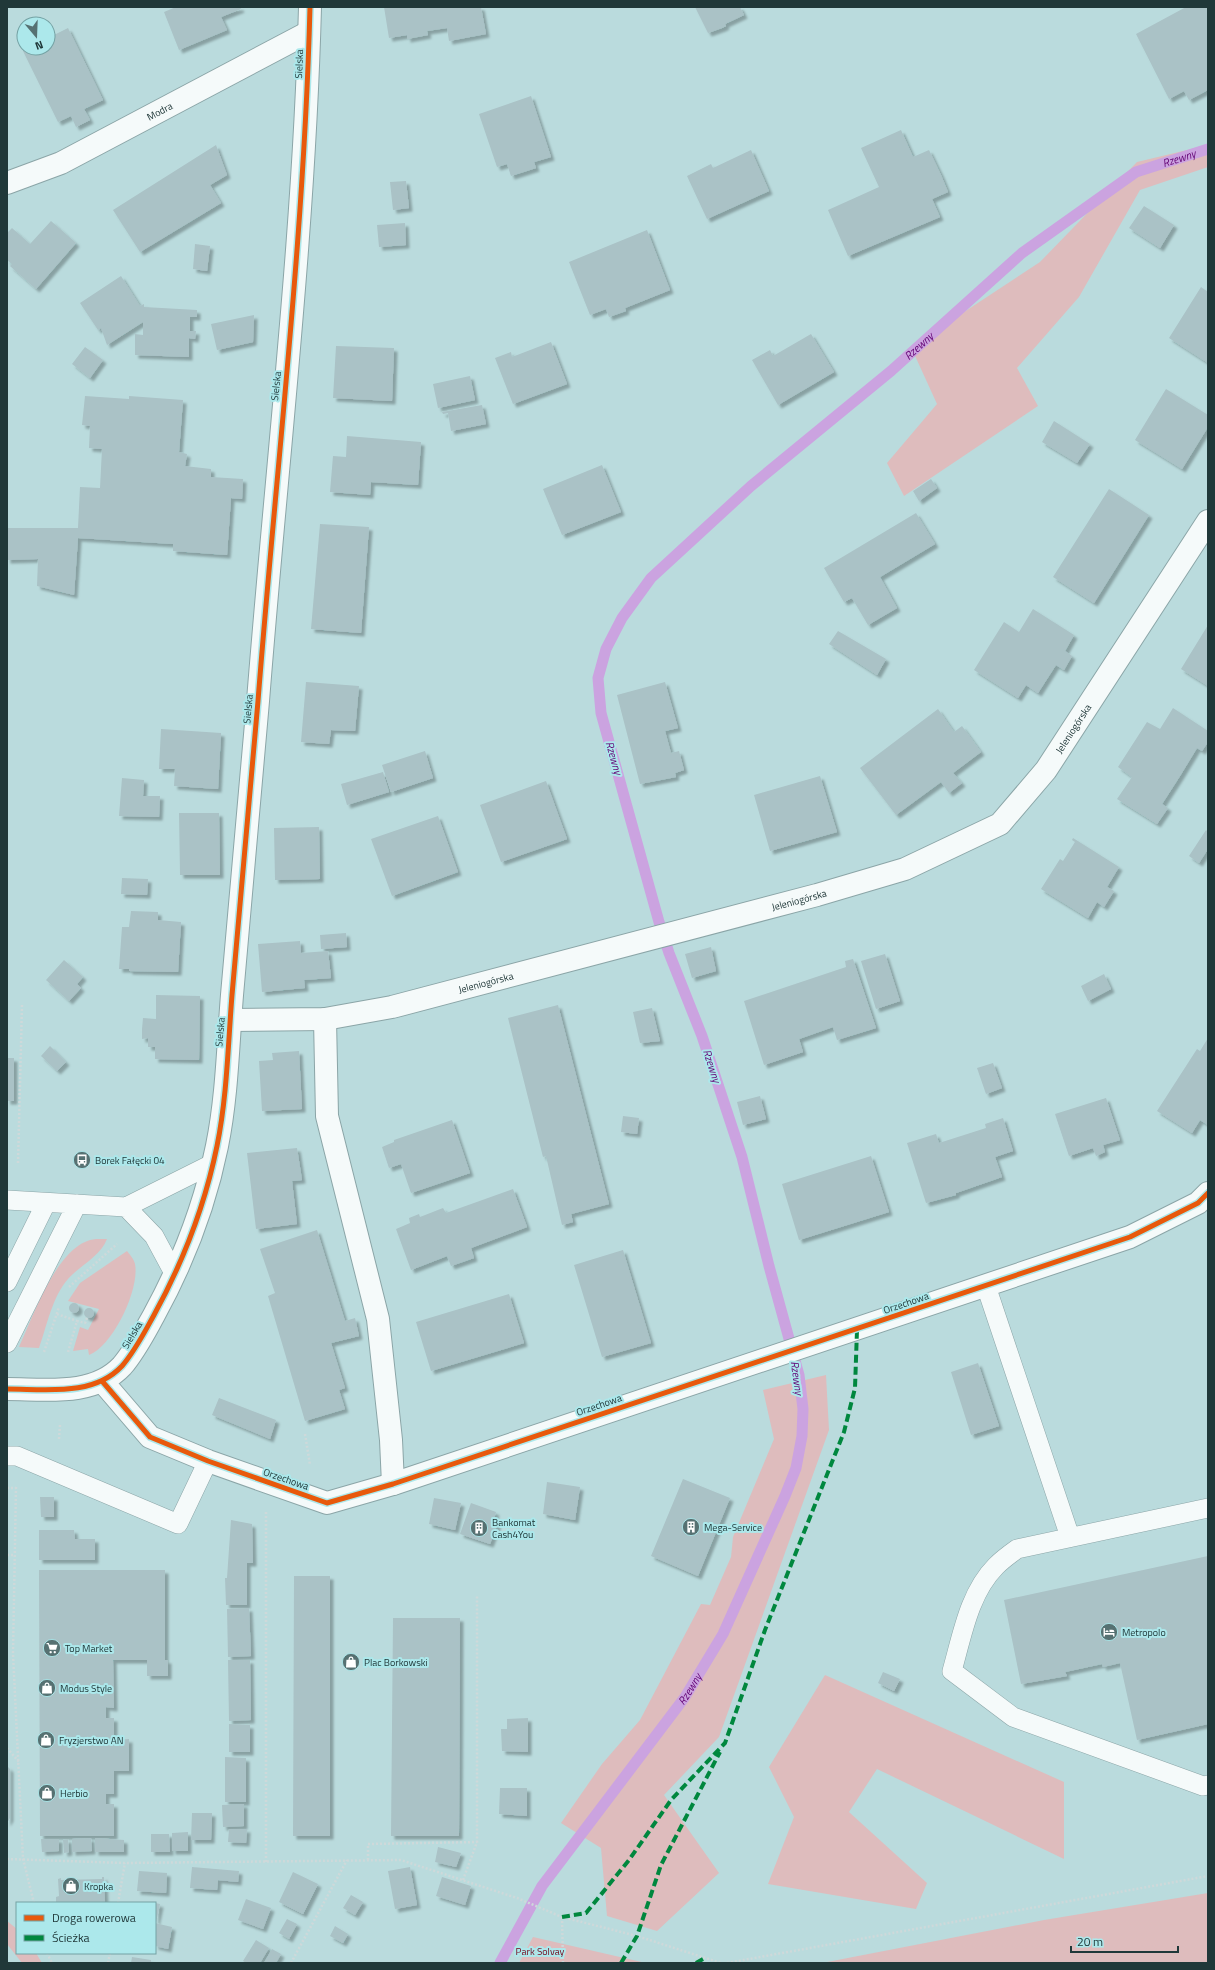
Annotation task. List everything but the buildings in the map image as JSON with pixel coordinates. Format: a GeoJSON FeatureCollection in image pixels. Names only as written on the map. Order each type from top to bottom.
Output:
{"type":"FeatureCollection","features":[{"type":"Feature","properties":{"kind":"street","name":"Sielska"},"geometry":{"type":"LineString","coordinates":[[102,1381],[115,1372],[132,1353],[175,1274],[195,1224],[212,1164],[222,1117],[273,510],[293,305],[310,7]]}},
{"type":"Feature","properties":{"kind":"street","name":"Modra"},"geometry":{"type":"LineString","coordinates":[[7,183],[61,163],[309,32]]}},
{"type":"Feature","properties":{"kind":"street","name":"Jeleniogórska"},"geometry":{"type":"LineString","coordinates":[[230,1020],[325,1019],[392,1007],[817,895],[905,869],[1000,824],[1046,770],[1208,521]]}},
{"type":"Feature","properties":{"kind":"street"},"geometry":{"type":"LineString","coordinates":[[325,1019],[327,1116],[378,1318],[391,1440],[393,1484]]}},
{"type":"Feature","properties":{"kind":"street","name":"Orzechowa"},"geometry":{"type":"LineString","coordinates":[[102,1381],[150,1436],[208,1461],[327,1503],[393,1484],[1130,1237],[1198,1203],[1208,1193]]}},
{"type":"Feature","properties":{"kind":"street"},"geometry":{"type":"LineString","coordinates":[[7,1389],[83,1388],[102,1381]]}},
{"type":"Feature","properties":{"kind":"lane"},"geometry":{"type":"LineString","coordinates":[[10,1206],[46,1203],[126,1206],[212,1164]]}},
{"type":"Feature","properties":{"kind":"lane"},"geometry":{"type":"LineString","coordinates":[[7,1282],[46,1203]]}},
{"type":"Feature","properties":{"kind":"lane"},"geometry":{"type":"LineString","coordinates":[[7,1343],[77,1204]]}},
{"type":"Feature","properties":{"kind":"lane"},"geometry":{"type":"LineString","coordinates":[[126,1206],[154,1236],[175,1274]]}},
{"type":"Feature","properties":{"kind":"lane"},"geometry":{"type":"LineString","coordinates":[[986,1286],[1070,1537]]}},
{"type":"Feature","properties":{"kind":"lane"},"geometry":{"type":"LineString","coordinates":[[7,1456],[18,1456],[178,1524],[208,1461]]}},
{"type":"Feature","properties":{"kind":"lane"},"geometry":{"type":"LineString","coordinates":[[1208,1508],[1017,1549],[995,1567],[982,1585],[969,1612],[952,1671],[1013,1717],[1203,1786],[1208,1785]]}},
{"type":"Feature","properties":{"kind":"path"},"geometry":{"type":"LineString","coordinates":[[18,1163],[22,1005]]}},
{"type":"Feature","properties":{"kind":"path"},"geometry":{"type":"LineString","coordinates":[[66,1290],[117,1244]]}},
{"type":"Feature","properties":{"kind":"path"},"geometry":{"type":"LineString","coordinates":[[44,1352],[62,1301]]}},
{"type":"Feature","properties":{"kind":"path"},"geometry":{"type":"LineString","coordinates":[[70,1318],[72,1313]]}},
{"type":"Feature","properties":{"kind":"path"},"geometry":{"type":"LineString","coordinates":[[57,1314],[85,1323],[87,1318]]}},
{"type":"Feature","properties":{"kind":"path"},"geometry":{"type":"LineString","coordinates":[[68,1352],[77,1321]]}},
{"type":"Feature","properties":{"kind":"path"},"geometry":{"type":"LineString","coordinates":[[59,1439],[60,1425]]}},
{"type":"Feature","properties":{"kind":"path"},"geometry":{"type":"LineString","coordinates":[[305,1434],[311,1470]]}},
{"type":"Feature","properties":{"kind":"path"},"geometry":{"type":"LineString","coordinates":[[266,1862],[265,1528],[268,1482]]}},
{"type":"Feature","properties":{"kind":"path"},"geometry":{"type":"LineString","coordinates":[[7,1488],[16,1488],[13,1654],[23,1859],[34,1902]]}},
{"type":"Feature","properties":{"kind":"path"},"geometry":{"type":"LineString","coordinates":[[7,1555],[15,1555]]}},
{"type":"Feature","properties":{"kind":"path"},"geometry":{"type":"LineString","coordinates":[[463,1880],[476,1842],[477,1596]]}},
{"type":"Feature","properties":{"kind":"path"},"geometry":{"type":"LineString","coordinates":[[7,1748],[19,1762]]}},
{"type":"Feature","properties":{"kind":"path"},"geometry":{"type":"LineString","coordinates":[[368,1860],[368,1844],[476,1842]]}},
{"type":"Feature","properties":{"kind":"path"},"geometry":{"type":"LineString","coordinates":[[7,1859],[125,1863],[401,1860],[517,1898],[547,1909],[562,1917],[637,1936],[721,1963]]}},
{"type":"Feature","properties":{"kind":"path"},"geometry":{"type":"LineString","coordinates":[[291,1963],[347,1860]]}},
{"type":"Feature","properties":{"kind":"path"},"geometry":{"type":"LineString","coordinates":[[118,1902],[125,1863]]}},
{"type":"Feature","properties":{"kind":"path"},"geometry":{"type":"LineString","coordinates":[[727,1963],[1208,1876]]}},
{"type":"Feature","properties":{"kind":"path"},"geometry":{"type":"LineString","coordinates":[[562,1917],[563,1963]]}},
{"type":"Feature","properties":{"kind":"path"},"geometry":{"type":"LineString","coordinates":[[48,1954],[52,1963]]}},
{"type":"Feature","properties":{"kind":"green space"},"geometry":{"type":"Polygon","coordinates":[[[1208,145],[1208,167],[1140,190],[1079,297],[1017,368],[1038,406],[904,496],[887,463],[937,404],[911,347],[1040,262],[1137,162],[1208,145]]]}},
{"type":"Feature","properties":{"kind":"green space"},"geometry":{"type":"Polygon","coordinates":[[[96,1239],[107,1239],[100,1251],[73,1274],[62,1286],[50,1312],[39,1348],[19,1347],[39,1300],[59,1267],[70,1253],[82,1243],[96,1239]]]}},
{"type":"Feature","properties":{"kind":"green space"},"geometry":{"type":"Polygon","coordinates":[[[127,1251],[135,1264],[135,1275],[133,1288],[123,1316],[107,1340],[98,1350],[89,1355],[88,1349],[73,1351],[80,1327],[88,1330],[99,1309],[68,1301],[80,1283],[127,1251]]]}},
{"type":"Feature","properties":{"kind":"green space"},"geometry":{"type":"Polygon","coordinates":[[[826,1375],[829,1430],[719,1737],[664,1795],[719,1873],[657,1931],[607,1916],[601,1848],[561,1823],[602,1764],[640,1720],[701,1604],[710,1605],[731,1557],[733,1537],[774,1439],[763,1390],[826,1375]]]}},
{"type":"Feature","properties":{"kind":"green space"},"geometry":{"type":"Polygon","coordinates":[[[825,1675],[1064,1782],[1064,1859],[877,1769],[849,1812],[927,1883],[916,1909],[768,1884],[794,1817],[769,1767],[825,1675]]]}},
{"type":"Feature","properties":{"kind":"green space"},"geometry":{"type":"Polygon","coordinates":[[[1208,1893],[1208,1963],[822,1963],[1044,1920],[1208,1893]]]}},
{"type":"Feature","properties":{"kind":"green space"},"geometry":{"type":"Polygon","coordinates":[[[7,1921],[16,1928],[16,1954],[37,1954],[42,1963],[22,1963],[7,1944],[7,1921]]]}},
{"type":"Feature","properties":{"kind":"green space","name":"Park Solvay"},"geometry":{"type":"Polygon","coordinates":[[[533,1937],[646,1963],[519,1963],[533,1937]]]}},
{"type":"Feature","properties":{"kind":"waterway","name":"Rzewny"},"geometry":{"type":"LineString","coordinates":[[500,1963],[542,1886],[685,1697],[723,1634],[785,1496],[796,1468],[802,1436],[803,1409],[799,1375],[769,1266],[742,1157],[702,1036],[669,953],[659,922],[601,713],[598,678],[606,649],[622,618],[651,578],[751,486],[891,371],[1022,253],[1136,172],[1208,149]]}},
{"type":"Feature","properties":{"kind":"marked path"},"geometry":{"type":"LineString","coordinates":[[562,1917],[586,1913],[629,1860],[671,1800],[725,1743],[765,1630],[844,1432],[855,1388],[857,1330]]}},
{"type":"Feature","properties":{"kind":"marked path"},"geometry":{"type":"LineString","coordinates":[[621,1963],[637,1936],[661,1865],[720,1752]]}},
{"type":"Feature","properties":{"kind":"marked path"},"geometry":{"type":"LineString","coordinates":[[696,1963],[705,1958]]}},
{"type":"Feature","properties":{"kind":"cycle path"},"geometry":{"type":"LineString","coordinates":[[7,1389],[52,1390],[83,1387],[97,1383],[110,1376],[122,1366],[143,1335],[165,1295],[184,1254],[206,1190],[217,1146],[225,1090],[232,995],[296,268],[307,94],[310,7]]}},
{"type":"Feature","properties":{"kind":"cycle path"},"geometry":{"type":"LineString","coordinates":[[102,1381],[150,1437],[208,1461],[327,1503],[393,1484],[1130,1237],[1198,1203],[1208,1193]]}},
{"type":"Feature","properties":{"kind":"place","name":"Borek Fałęcki 04"},"geometry":{"type":"Point","coordinates":[82,1160]}},
{"type":"Feature","properties":{"kind":"place","name":"Mega-Service"},"geometry":{"type":"Point","coordinates":[691,1527]}},
{"type":"Feature","properties":{"kind":"place","name":"Bankomat Cash4You"},"geometry":{"type":"Point","coordinates":[479,1528]}},
{"type":"Feature","properties":{"kind":"place","name":"Metropolo"},"geometry":{"type":"Point","coordinates":[1109,1632]}},
{"type":"Feature","properties":{"kind":"place","name":"Top Market"},"geometry":{"type":"Point","coordinates":[52,1648]}},
{"type":"Feature","properties":{"kind":"place","name":"Plac Borkowski"},"geometry":{"type":"Point","coordinates":[351,1662]}},
{"type":"Feature","properties":{"kind":"place","name":"Modus Style"},"geometry":{"type":"Point","coordinates":[47,1688]}},
{"type":"Feature","properties":{"kind":"place","name":"Fryzjerstwo AN"},"geometry":{"type":"Point","coordinates":[46,1740]}},
{"type":"Feature","properties":{"kind":"place","name":"Herbio"},"geometry":{"type":"Point","coordinates":[47,1793]}},
{"type":"Feature","properties":{"kind":"place","name":"Kropka"},"geometry":{"type":"Point","coordinates":[71,1886]}}]}
